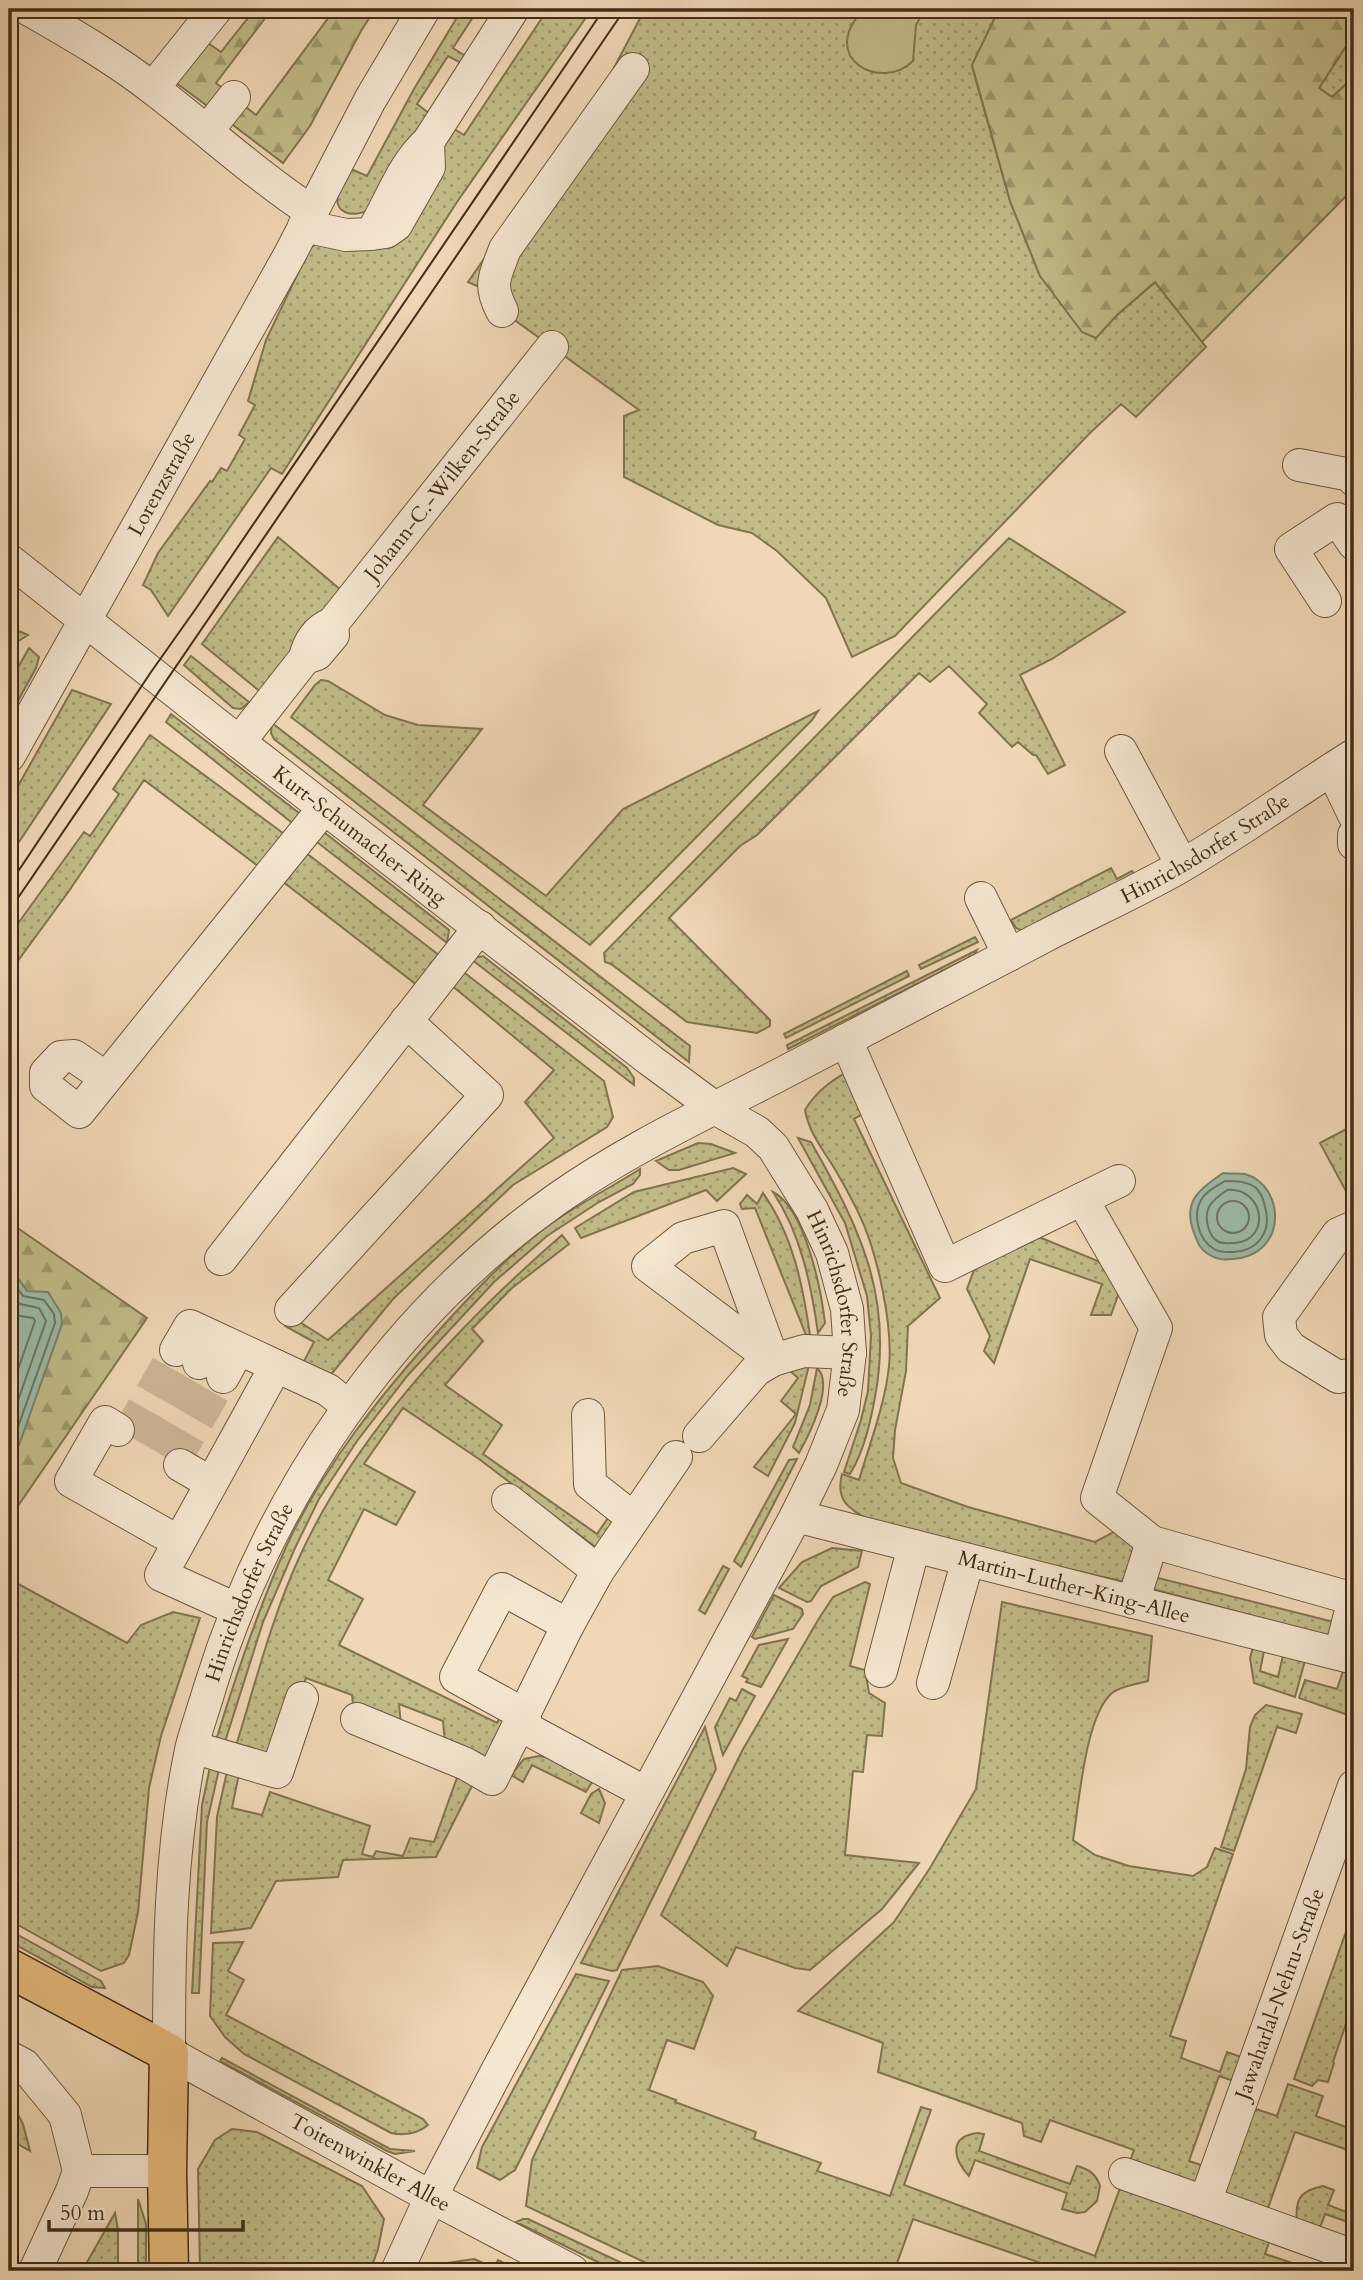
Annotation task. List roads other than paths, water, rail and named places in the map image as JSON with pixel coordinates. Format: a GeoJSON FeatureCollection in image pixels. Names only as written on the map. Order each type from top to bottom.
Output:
{"type":"FeatureCollection","features":[{"type":"Feature","properties":{"kind":"main road"},"geometry":{"type":"LineString","coordinates":[[9,1968],[169,2053]]}},
{"type":"Feature","properties":{"kind":"main road","name":"Hinrichsdorfer Straße"},"geometry":{"type":"LineString","coordinates":[[169,2053],[169,2271]]}},
{"type":"Feature","properties":{"kind":"street"},"geometry":{"type":"LineString","coordinates":[[28,9],[100,51],[153,88],[278,190],[308,219],[346,235],[371,234],[387,209],[412,156],[428,142],[513,9]]}},
{"type":"Feature","properties":{"kind":"street"},"geometry":{"type":"LineString","coordinates":[[153,88],[216,9]]}},
{"type":"Feature","properties":{"kind":"street","name":"Lorenzstraße"},"geometry":{"type":"LineString","coordinates":[[9,756],[308,219],[370,100],[424,9]]}},
{"type":"Feature","properties":{"kind":"street"},"geometry":{"type":"LineString","coordinates":[[502,311],[493,293],[496,274],[505,249],[634,69]]}},
{"type":"Feature","properties":{"kind":"street"},"geometry":{"type":"LineString","coordinates":[[207,131],[234,97]]}},
{"type":"Feature","properties":{"kind":"street","name":"Johann-C.-Wilken-Straße"},"geometry":{"type":"LineString","coordinates":[[239,741],[304,658],[317,654],[332,635],[332,624],[552,347]]}},
{"type":"Feature","properties":{"kind":"street"},"geometry":{"type":"LineString","coordinates":[[1299,465],[1351,475],[1354,480]]}},
{"type":"Feature","properties":{"kind":"street"},"geometry":{"type":"LineString","coordinates":[[1325,601],[1291,550],[1337,519],[1354,544]]}},
{"type":"Feature","properties":{"kind":"street","name":"Kurt-Schumacher-Ring"},"geometry":{"type":"LineString","coordinates":[[9,560],[324,808],[715,1108]]}},
{"type":"Feature","properties":{"kind":"street"},"geometry":{"type":"LineString","coordinates":[[1121,751],[1182,866]]}},
{"type":"Feature","properties":{"kind":"street"},"geometry":{"type":"LineString","coordinates":[[1343,762],[1354,815]]}},
{"type":"Feature","properties":{"kind":"street","name":"Hinrichsdorfer Straße"},"geometry":{"type":"LineString","coordinates":[[169,2053],[171,1912],[175,1851],[192,1747],[236,1609],[281,1514],[348,1406],[439,1302],[516,1229],[594,1175],[715,1108],[1182,866],[1343,762]]}},
{"type":"Feature","properties":{"kind":"street"},"geometry":{"type":"LineString","coordinates":[[106,1078],[324,808]]}},
{"type":"Feature","properties":{"kind":"street"},"geometry":{"type":"LineString","coordinates":[[1354,835],[1354,844]]}},
{"type":"Feature","properties":{"kind":"street"},"geometry":{"type":"LineString","coordinates":[[981,898],[1009,955]]}},
{"type":"Feature","properties":{"kind":"street"},"geometry":{"type":"LineString","coordinates":[[220,1259],[480,927]]}},
{"type":"Feature","properties":{"kind":"street"},"geometry":{"type":"LineString","coordinates":[[291,1310],[487,1095],[406,1021]]}},
{"type":"Feature","properties":{"kind":"street"},"geometry":{"type":"LineString","coordinates":[[846,1040],[945,1266],[1119,1181]]}},
{"type":"Feature","properties":{"kind":"street","name":"Hinrichsdorfer Straße"},"geometry":{"type":"LineString","coordinates":[[397,2271],[431,2197],[796,1516],[821,1465],[843,1410],[850,1353],[847,1308],[841,1279],[827,1240],[808,1201],[773,1147],[757,1132],[715,1108]]}},
{"type":"Feature","properties":{"kind":"street"},"geometry":{"type":"LineString","coordinates":[[1082,1199],[1156,1328],[1097,1498],[1152,1542],[1354,1600],[1347,1656]]}},
{"type":"Feature","properties":{"kind":"street"},"geometry":{"type":"LineString","coordinates":[[1354,1227],[1338,1234],[1279,1317],[1281,1335],[1291,1348],[1338,1377],[1354,1374]]}},
{"type":"Feature","properties":{"kind":"street"},"geometry":{"type":"LineString","coordinates":[[699,1436],[755,1370],[773,1360],[804,1351],[850,1353]]}},
{"type":"Feature","properties":{"kind":"street"},"geometry":{"type":"LineString","coordinates":[[210,1356],[276,1366],[328,1390],[348,1406]]}},
{"type":"Feature","properties":{"kind":"street"},"geometry":{"type":"LineString","coordinates":[[236,1609],[161,1575],[276,1366]]}},
{"type":"Feature","properties":{"kind":"street"},"geometry":{"type":"LineString","coordinates":[[588,1415],[590,1484],[633,1518]]}},
{"type":"Feature","properties":{"kind":"street"},"geometry":{"type":"LineString","coordinates":[[118,1430],[105,1422],[71,1481],[179,1542]]}},
{"type":"Feature","properties":{"kind":"street"},"geometry":{"type":"LineString","coordinates":[[356,1719],[466,1764],[492,1779],[568,1625],[598,1571],[676,1457]]}},
{"type":"Feature","properties":{"kind":"street"},"geometry":{"type":"LineString","coordinates":[[180,1465],[211,1483]]}},
{"type":"Feature","properties":{"kind":"street"},"geometry":{"type":"LineString","coordinates":[[508,1500],[598,1571]]}},
{"type":"Feature","properties":{"kind":"street","name":"Martin-Luther-King-Allee"},"geometry":{"type":"LineString","coordinates":[[796,1516],[1347,1656]]}},
{"type":"Feature","properties":{"kind":"street"},"geometry":{"type":"LineString","coordinates":[[1133,1602],[1152,1542]]}},
{"type":"Feature","properties":{"kind":"street"},"geometry":{"type":"LineString","coordinates":[[881,1671],[914,1546]]}},
{"type":"Feature","properties":{"kind":"street"},"geometry":{"type":"LineString","coordinates":[[933,1683],[968,1560]]}},
{"type":"Feature","properties":{"kind":"street"},"geometry":{"type":"LineString","coordinates":[[568,1625],[502,1589],[456,1676],[523,1720],[646,1793]]}},
{"type":"Feature","properties":{"kind":"street"},"geometry":{"type":"LineString","coordinates":[[192,1747],[277,1772],[302,1698]]}},
{"type":"Feature","properties":{"kind":"street","name":"Jawaharlal-Nehru-Straße"},"geometry":{"type":"LineString","coordinates":[[1205,2202],[1354,1786]]}},
{"type":"Feature","properties":{"kind":"street","name":"Toitenwinkler Allee"},"geometry":{"type":"LineString","coordinates":[[169,2053],[572,2271]]}},
{"type":"Feature","properties":{"kind":"street"},"geometry":{"type":"LineString","coordinates":[[9,2057],[24,2065],[65,2115],[79,2171],[35,2271]]}},
{"type":"Feature","properties":{"kind":"street"},"geometry":{"type":"LineString","coordinates":[[79,2171],[167,2171]]}},
{"type":"Feature","properties":{"kind":"street"},"geometry":{"type":"LineString","coordinates":[[1125,2174],[1354,2256]]}},
{"type":"Feature","properties":{"kind":"water"},"geometry":{"type":"Polygon","coordinates":[[[1223,1173],[1245,1174],[1258,1181],[1268,1191],[1274,1205],[1272,1233],[1264,1246],[1251,1255],[1233,1259],[1211,1256],[1201,1247],[1194,1233],[1190,1213],[1195,1197],[1223,1173]]]}},
{"type":"Feature","properties":{"kind":"water"},"geometry":{"type":"Polygon","coordinates":[[[9,1265],[27,1291],[48,1292],[61,1313],[62,1324],[19,1445],[9,1456],[9,1265]]]}},
{"type":"Feature","properties":{"kind":"tunnel"},"geometry":{"type":"LineString","coordinates":[[127,1435],[176,1350]]}},
{"type":"Feature","properties":{"kind":"tunnel"},"geometry":{"type":"LineString","coordinates":[[150,1448],[199,1363]]}},
{"type":"Feature","properties":{"kind":"tunnel"},"geometry":{"type":"LineString","coordinates":[[174,1462],[223,1377]]}},
{"type":"Feature","properties":{"kind":"tram line"},"geometry":{"type":"LineString","coordinates":[[9,885],[151,672],[604,9]]}},
{"type":"Feature","properties":{"kind":"tram line"},"geometry":{"type":"LineString","coordinates":[[9,911],[625,9]]}}]}
